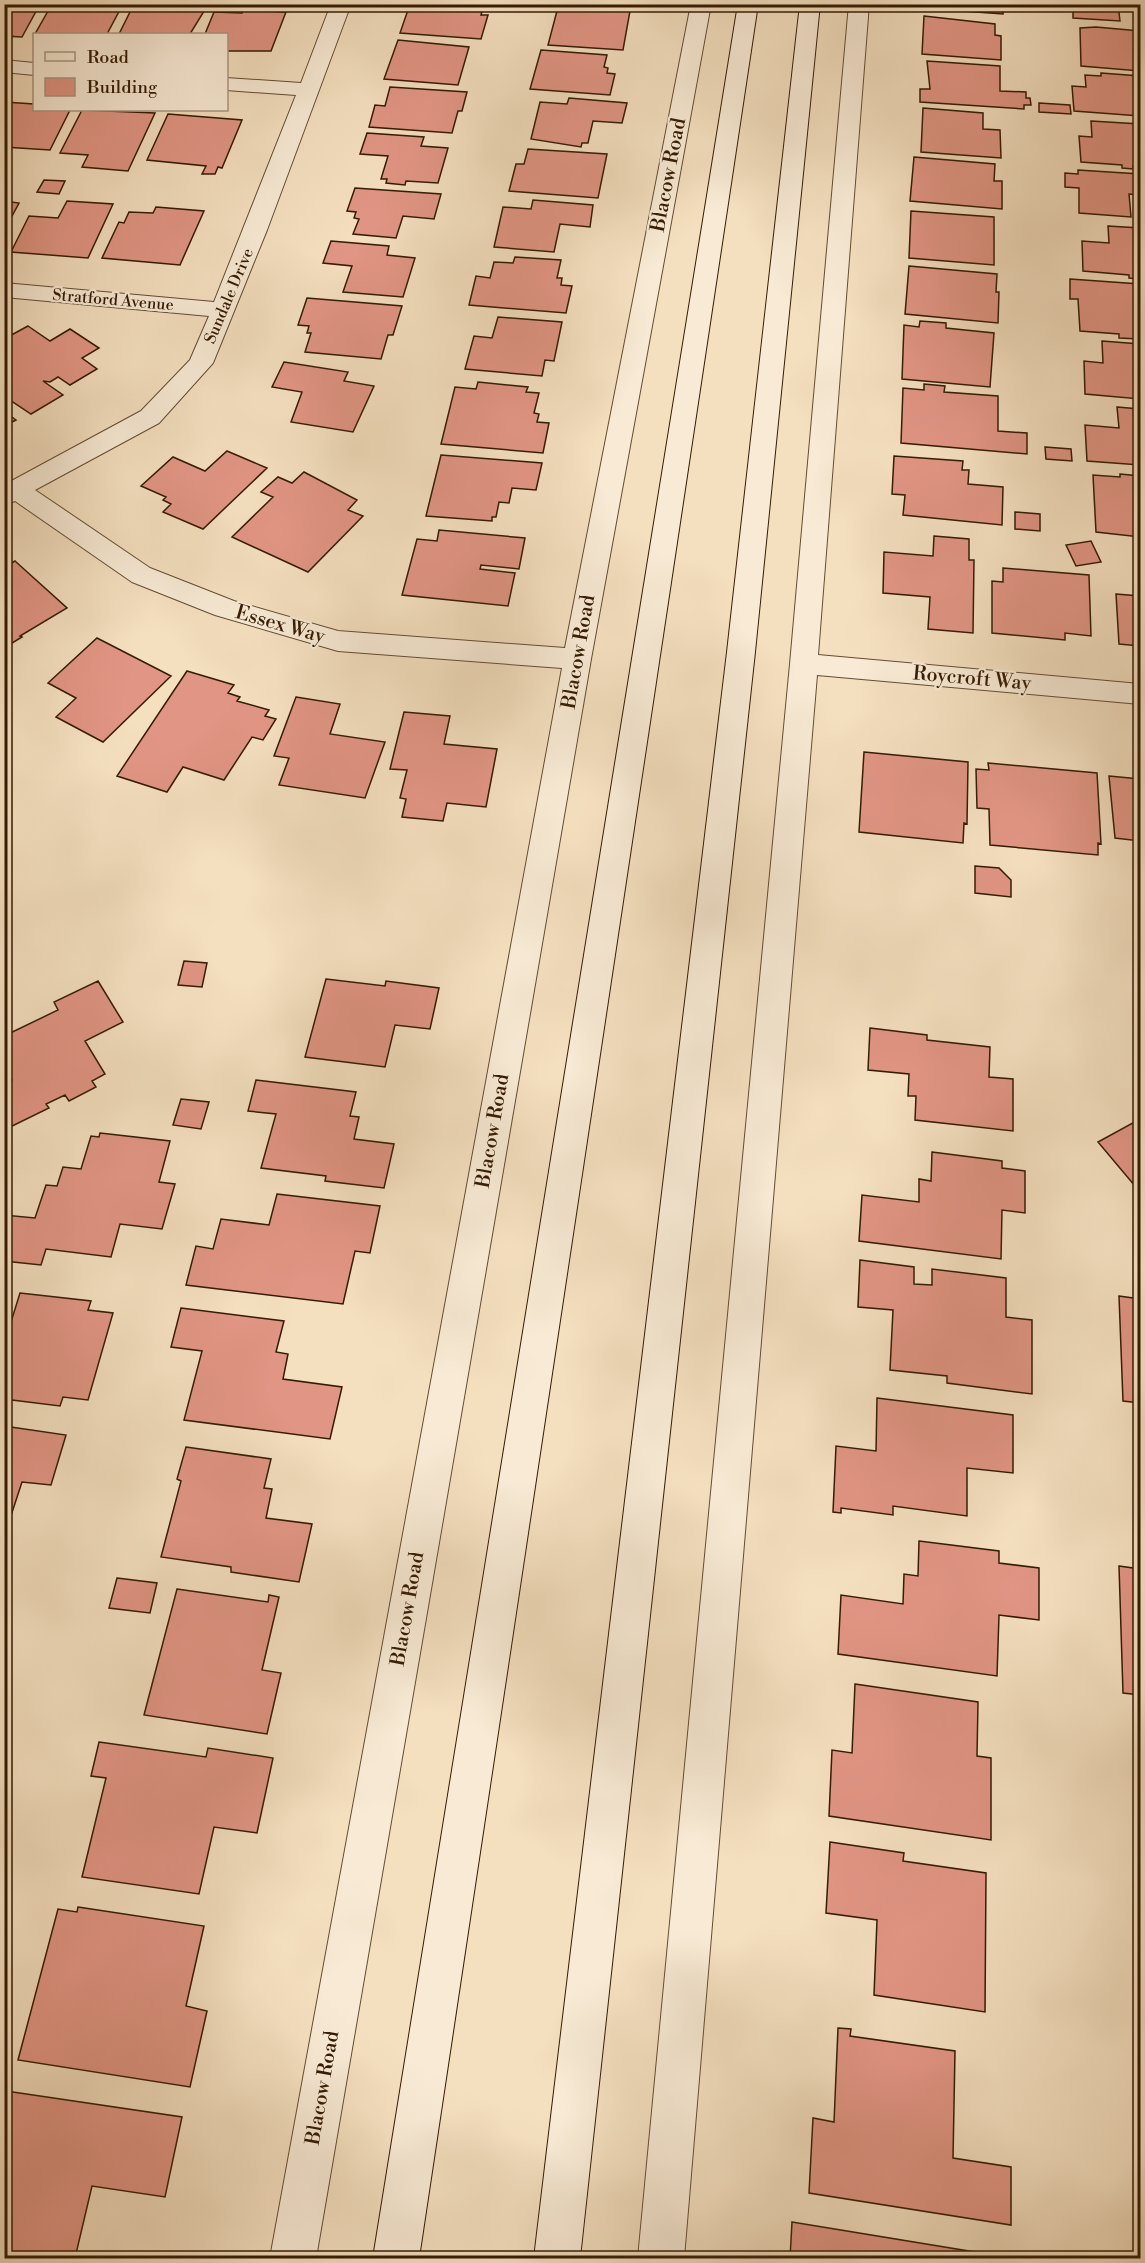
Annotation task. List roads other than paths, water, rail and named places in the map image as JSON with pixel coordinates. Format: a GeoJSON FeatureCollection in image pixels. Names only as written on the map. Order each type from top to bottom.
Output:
{"type":"FeatureCollection","features":[{"type":"Feature","properties":{"kind":"street","name":"Sundale Drive"},"geometry":{"type":"LineString","coordinates":[[10,493],[150,417],[201,363],[256,230],[341,4]]}},
{"type":"Feature","properties":{"kind":"street","name":"Blacow Road"},"geometry":{"type":"LineString","coordinates":[[293,2259],[577,659],[701,4]]}},
{"type":"Feature","properties":{"kind":"street"},"geometry":{"type":"LineString","coordinates":[[396,2259],[748,4]]}},
{"type":"Feature","properties":{"kind":"street"},"geometry":{"type":"LineString","coordinates":[[557,2259],[743,640],[810,4]]}},
{"type":"Feature","properties":{"kind":"street"},"geometry":{"type":"LineString","coordinates":[[661,2259],[804,664],[859,4]]}},
{"type":"Feature","properties":{"kind":"street"},"geometry":{"type":"LineString","coordinates":[[4,66],[33,69]]}},
{"type":"Feature","properties":{"kind":"street"},"geometry":{"type":"LineString","coordinates":[[228,84],[308,90]]}},
{"type":"Feature","properties":{"kind":"street","name":"Stratford Avenue"},"geometry":{"type":"LineString","coordinates":[[4,290],[222,310]]}},
{"type":"Feature","properties":{"kind":"street","name":"Essex Way"},"geometry":{"type":"LineString","coordinates":[[10,493],[141,575],[225,608],[338,641],[577,659]]}},
{"type":"Feature","properties":{"kind":"street","name":"Roycroft Way"},"geometry":{"type":"LineString","coordinates":[[804,664],[1140,694]]}}]}
